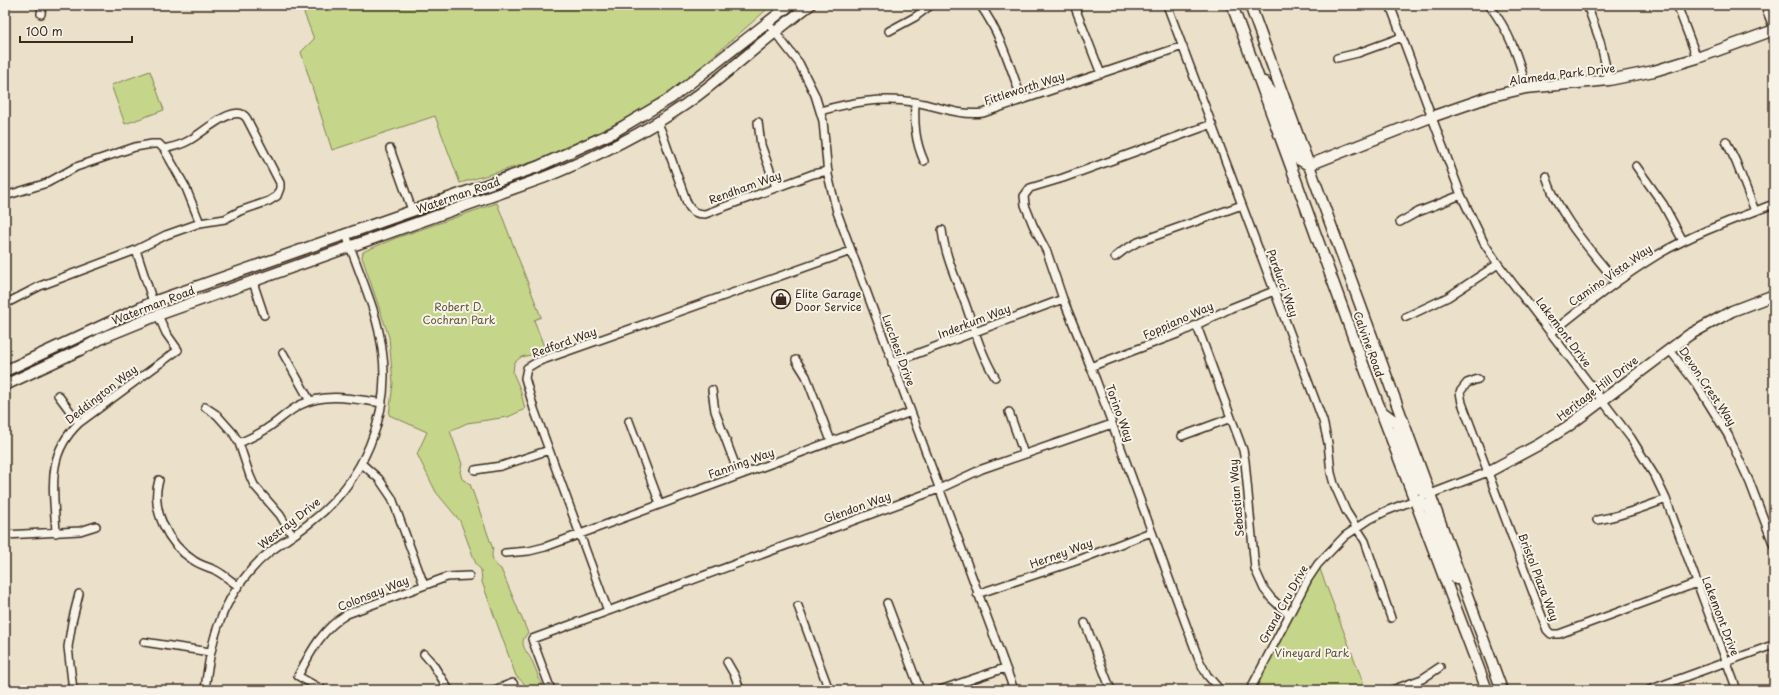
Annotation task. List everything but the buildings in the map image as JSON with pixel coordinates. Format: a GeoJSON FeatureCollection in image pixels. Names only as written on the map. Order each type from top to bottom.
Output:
{"type":"FeatureCollection","features":[{"type":"Feature","properties":{"kind":"street"},"geometry":{"type":"LineString","coordinates":[[42,5],[42,14]]}},
{"type":"Feature","properties":{"kind":"street","name":"Waterman Road"},"geometry":{"type":"LineString","coordinates":[[5,371],[153,302],[537,166],[612,133],[671,98],[790,5]]}},
{"type":"Feature","properties":{"kind":"street","name":"Waterman Road"},"geometry":{"type":"LineString","coordinates":[[5,385],[104,337],[158,315],[253,282],[349,245],[548,176],[605,152],[657,123],[711,84],[810,5]]}},
{"type":"Feature","properties":{"kind":"street"},"geometry":{"type":"LineString","coordinates":[[889,31],[915,17],[931,5]]}},
{"type":"Feature","properties":{"kind":"street"},"geometry":{"type":"LineString","coordinates":[[980,5],[992,26],[1012,72],[1022,100]]}},
{"type":"Feature","properties":{"kind":"street"},"geometry":{"type":"LineString","coordinates":[[1074,5],[1101,74]]}},
{"type":"Feature","properties":{"kind":"street","name":"Parducci Way"},"geometry":{"type":"LineString","coordinates":[[1167,5],[1323,421],[1334,484],[1346,511],[1358,527],[1365,541],[1391,618]]}},
{"type":"Feature","properties":{"kind":"street","name":"Calvine Road"},"geometry":{"type":"LineString","coordinates":[[1232,5],[1381,411],[1487,690]]}},
{"type":"Feature","properties":{"kind":"street","name":"Calvine Road"},"geometry":{"type":"LineString","coordinates":[[1250,5],[1502,690]]}},
{"type":"Feature","properties":{"kind":"street","name":"Lakemont Drive"},"geometry":{"type":"LineString","coordinates":[[1390,5],[1472,222],[1498,264],[1644,457],[1666,499],[1737,690]]}},
{"type":"Feature","properties":{"kind":"street"},"geometry":{"type":"LineString","coordinates":[[1489,5],[1510,37],[1519,61],[1526,88]]}},
{"type":"Feature","properties":{"kind":"street"},"geometry":{"type":"LineString","coordinates":[[1587,5],[1600,41],[1609,80]]}},
{"type":"Feature","properties":{"kind":"street"},"geometry":{"type":"LineString","coordinates":[[1677,5],[1697,58]]}},
{"type":"Feature","properties":{"kind":"street"},"geometry":{"type":"LineString","coordinates":[[1766,5],[1774,25]]}},
{"type":"Feature","properties":{"kind":"street","name":"Lucchesi Drive"},"geometry":{"type":"LineString","coordinates":[[767,22],[795,57],[805,74],[820,111],[825,136],[828,171],[837,212],[1014,690]]}},
{"type":"Feature","properties":{"kind":"street","name":"Alameda Park Drive"},"geometry":{"type":"LineString","coordinates":[[1310,165],[1431,116],[1492,96],[1526,88],[1609,80],[1654,71],[1697,58],[1774,30]]}},
{"type":"Feature","properties":{"kind":"street"},"geometry":{"type":"LineString","coordinates":[[1337,58],[1358,54],[1402,37]]}},
{"type":"Feature","properties":{"kind":"street","name":"Fittleworth Way"},"geometry":{"type":"LineString","coordinates":[[820,111],[864,101],[893,100],[915,102],[948,112],[973,114],[993,111],[1183,46]]}},
{"type":"Feature","properties":{"kind":"street"},"geometry":{"type":"LineString","coordinates":[[1257,73],[1272,93],[1298,160],[1310,165]]}},
{"type":"Feature","properties":{"kind":"street"},"geometry":{"type":"LineString","coordinates":[[915,102],[915,136],[924,161]]}},
{"type":"Feature","properties":{"kind":"street"},"geometry":{"type":"LineString","coordinates":[[5,304],[40,286],[136,250],[166,235],[200,223],[225,219],[240,211],[274,198],[279,193],[280,183],[244,115],[234,114],[227,116],[189,141],[164,149]]}},
{"type":"Feature","properties":{"kind":"street"},"geometry":{"type":"LineString","coordinates":[[758,122],[761,145],[776,187]]}},
{"type":"Feature","properties":{"kind":"street","name":"Rendham Way"},"geometry":{"type":"LineString","coordinates":[[657,123],[661,130],[687,203],[694,212],[704,214],[813,174],[828,171]]}},
{"type":"Feature","properties":{"kind":"street","name":"Torino Way"},"geometry":{"type":"LineString","coordinates":[[1212,124],[1077,173],[1030,188],[1024,196],[1025,205],[1033,226],[1047,252],[1063,299],[1112,424],[1200,664],[1220,690]]}},
{"type":"Feature","properties":{"kind":"street"},"geometry":{"type":"LineString","coordinates":[[1726,141],[1736,162],[1755,211]]}},
{"type":"Feature","properties":{"kind":"street"},"geometry":{"type":"LineString","coordinates":[[5,196],[47,183],[76,167],[135,147],[159,144],[164,149],[186,188],[200,223]]}},
{"type":"Feature","properties":{"kind":"street"},"geometry":{"type":"LineString","coordinates":[[390,149],[412,210]]}},
{"type":"Feature","properties":{"kind":"street"},"geometry":{"type":"LineString","coordinates":[[1636,166],[1662,204],[1683,241]]}},
{"type":"Feature","properties":{"kind":"street"},"geometry":{"type":"LineString","coordinates":[[1546,176],[1565,217],[1616,282]]}},
{"type":"Feature","properties":{"kind":"street"},"geometry":{"type":"LineString","coordinates":[[1400,222],[1418,212],[1461,195]]}},
{"type":"Feature","properties":{"kind":"street","name":"Camino Vista Way"},"geometry":{"type":"LineString","coordinates":[[1551,333],[1616,282],[1639,266],[1683,241],[1720,224],[1774,204]]}},
{"type":"Feature","properties":{"kind":"street"},"geometry":{"type":"LineString","coordinates":[[1115,257],[1138,242],[1242,205]]}},
{"type":"Feature","properties":{"kind":"street"},"geometry":{"type":"LineString","coordinates":[[942,230],[944,246],[975,333],[995,377]]}},
{"type":"Feature","properties":{"kind":"street","name":"Westray Drive"},"geometry":{"type":"LineString","coordinates":[[205,690],[210,652],[219,620],[238,586],[265,556],[292,535],[311,523],[340,495],[362,463],[372,438],[382,403],[384,370],[379,331],[346,234]]}},
{"type":"Feature","properties":{"kind":"street"},"geometry":{"type":"LineString","coordinates":[[136,250],[153,302]]}},
{"type":"Feature","properties":{"kind":"street","name":"Redford Way"},"geometry":{"type":"LineString","coordinates":[[608,611],[534,409],[525,378],[527,368],[537,362],[851,251]]}},
{"type":"Feature","properties":{"kind":"street"},"geometry":{"type":"LineString","coordinates":[[1406,317],[1448,297],[1498,264]]}},
{"type":"Feature","properties":{"kind":"street"},"geometry":{"type":"LineString","coordinates":[[253,282],[264,315]]}},
{"type":"Feature","properties":{"kind":"street","name":"Foppiano Way"},"geometry":{"type":"LineString","coordinates":[[1090,367],[1197,326],[1246,301],[1274,291]]}},
{"type":"Feature","properties":{"kind":"street","name":"Heritage Hill Drive"},"geometry":{"type":"LineString","coordinates":[[1431,494],[1488,472],[1538,445],[1567,427],[1670,349],[1710,323],[1744,306],[1774,295]]}},
{"type":"Feature","properties":{"kind":"street","name":"Inderkum Way"},"geometry":{"type":"LineString","coordinates":[[892,363],[1063,299]]}},
{"type":"Feature","properties":{"kind":"street","name":"Waterman Road"},"geometry":{"type":"LineString","coordinates":[[82,349],[89,338],[146,312],[153,302]]}},
{"type":"Feature","properties":{"kind":"street","name":"Deddington Way"},"geometry":{"type":"LineString","coordinates":[[56,533],[54,466],[57,455],[65,438],[79,423],[178,350],[166,333],[158,315]]}},
{"type":"Feature","properties":{"kind":"street","name":"Sebastian Way"},"geometry":{"type":"LineString","coordinates":[[1197,326],[1231,418],[1245,461],[1255,569],[1264,589],[1289,615]]}},
{"type":"Feature","properties":{"kind":"street","name":"Devon Crest Way"},"geometry":{"type":"LineString","coordinates":[[1670,349],[1697,385],[1728,436],[1747,476],[1774,546]]}},
{"type":"Feature","properties":{"kind":"street"},"geometry":{"type":"LineString","coordinates":[[283,353],[310,401]]}},
{"type":"Feature","properties":{"kind":"street"},"geometry":{"type":"LineString","coordinates":[[796,360],[806,376],[830,442]]}},
{"type":"Feature","properties":{"kind":"street"},"geometry":{"type":"LineString","coordinates":[[1478,379],[1467,383],[1460,392],[1462,403],[1488,472]]}},
{"type":"Feature","properties":{"kind":"street"},"geometry":{"type":"LineString","coordinates":[[712,390],[715,410],[739,475]]}},
{"type":"Feature","properties":{"kind":"street"},"geometry":{"type":"LineString","coordinates":[[58,395],[79,423]]}},
{"type":"Feature","properties":{"kind":"street"},"geometry":{"type":"LineString","coordinates":[[239,443],[269,428],[290,411],[310,401],[334,397],[382,403]]}},
{"type":"Feature","properties":{"kind":"street"},"geometry":{"type":"LineString","coordinates":[[205,407],[226,424],[239,443],[254,485],[280,515],[292,535]]}},
{"type":"Feature","properties":{"kind":"street"},"geometry":{"type":"LineString","coordinates":[[1381,411],[1396,422],[1420,489],[1431,494]]}},
{"type":"Feature","properties":{"kind":"street","name":"Fanning Way"},"geometry":{"type":"LineString","coordinates":[[505,553],[534,550],[911,412]]}},
{"type":"Feature","properties":{"kind":"street"},"geometry":{"type":"LineString","coordinates":[[1009,412],[1024,454]]}},
{"type":"Feature","properties":{"kind":"street"},"geometry":{"type":"LineString","coordinates":[[1182,436],[1231,418]]}},
{"type":"Feature","properties":{"kind":"street"},"geometry":{"type":"LineString","coordinates":[[629,421],[660,504]]}},
{"type":"Feature","properties":{"kind":"street","name":"Glendon Way"},"geometry":{"type":"LineString","coordinates":[[551,690],[532,639],[939,489],[982,469],[1112,424]]}},
{"type":"Feature","properties":{"kind":"street"},"geometry":{"type":"LineString","coordinates":[[474,470],[501,466],[549,450]]}},
{"type":"Feature","properties":{"kind":"street","name":"Colonsay Way"},"geometry":{"type":"LineString","coordinates":[[323,690],[298,676],[323,632],[334,622],[347,614],[424,585],[392,498],[379,479],[362,463]]}},
{"type":"Feature","properties":{"kind":"street","name":"Bristol Plaza Way"},"geometry":{"type":"LineString","coordinates":[[1488,472],[1547,630],[1552,634],[1559,634],[1697,583]]}},
{"type":"Feature","properties":{"kind":"street"},"geometry":{"type":"LineString","coordinates":[[159,480],[157,491],[160,514],[170,537],[177,546],[193,560],[218,572],[238,586]]}},
{"type":"Feature","properties":{"kind":"street","name":"Grand Cru Drive"},"geometry":{"type":"LineString","coordinates":[[1250,690],[1308,578],[1330,550],[1358,527],[1386,511],[1431,494]]}},
{"type":"Feature","properties":{"kind":"street"},"geometry":{"type":"LineString","coordinates":[[1597,520],[1631,512],[1666,499]]}},
{"type":"Feature","properties":{"kind":"street"},"geometry":{"type":"LineString","coordinates":[[1415,500],[1427,504],[1452,574],[1465,590]]}},
{"type":"Feature","properties":{"kind":"street"},"geometry":{"type":"LineString","coordinates":[[5,535],[80,532],[96,526]]}},
{"type":"Feature","properties":{"kind":"street","name":"Herney Way"},"geometry":{"type":"LineString","coordinates":[[978,594],[1076,561],[1151,532]]}},
{"type":"Feature","properties":{"kind":"street"},"geometry":{"type":"LineString","coordinates":[[424,585],[447,577],[469,576]]}},
{"type":"Feature","properties":{"kind":"street"},"geometry":{"type":"LineString","coordinates":[[73,690],[68,647],[79,594]]}},
{"type":"Feature","properties":{"kind":"street"},"geometry":{"type":"LineString","coordinates":[[887,603],[920,690]]}},
{"type":"Feature","properties":{"kind":"street"},"geometry":{"type":"LineString","coordinates":[[798,606],[828,690]]}},
{"type":"Feature","properties":{"kind":"street"},"geometry":{"type":"LineString","coordinates":[[1085,623],[1111,690]]}},
{"type":"Feature","properties":{"kind":"street"},"geometry":{"type":"LineString","coordinates":[[144,642],[210,652]]}},
{"type":"Feature","properties":{"kind":"street"},"geometry":{"type":"LineString","coordinates":[[1649,690],[1770,646]]}},
{"type":"Feature","properties":{"kind":"street"},"geometry":{"type":"LineString","coordinates":[[424,654],[449,690]]}},
{"type":"Feature","properties":{"kind":"street"},"geometry":{"type":"LineString","coordinates":[[727,662],[735,676],[740,690]]}},
{"type":"Feature","properties":{"kind":"street"},"geometry":{"type":"LineString","coordinates":[[1392,690],[1422,679],[1440,667]]}},
{"type":"Feature","properties":{"kind":"street"},"geometry":{"type":"LineString","coordinates":[[940,690],[1005,668]]}},
{"type":"Feature","properties":{"kind":"street"},"geometry":{"type":"LineString","coordinates":[[494,690],[513,683],[516,690]]}},
{"type":"Feature","properties":{"kind":"green space"},"geometry":{"type":"Polygon","coordinates":[[[301,5],[772,5],[665,98],[553,156],[460,183],[435,116],[332,150],[301,52],[314,39],[301,5]]]}},
{"type":"Feature","properties":{"kind":"green space"},"geometry":{"type":"Polygon","coordinates":[[[150,71],[164,110],[125,124],[111,85],[150,71]]]}},
{"type":"Feature","properties":{"kind":"green space","name":"Robert D. Cochran Park"},"geometry":{"type":"Polygon","coordinates":[[[497,203],[541,317],[534,320],[546,352],[521,357],[514,363],[513,373],[520,389],[525,409],[508,417],[467,423],[450,431],[462,464],[460,472],[462,479],[470,484],[493,549],[493,561],[501,569],[528,633],[523,641],[523,645],[533,663],[543,690],[527,690],[524,683],[516,676],[482,582],[481,570],[476,564],[460,521],[436,492],[417,454],[427,432],[389,415],[393,384],[389,337],[362,257],[363,252],[396,238],[497,203]]]}},
{"type":"Feature","properties":{"kind":"green space","name":"Vineyard Park"},"geometry":{"type":"Polygon","coordinates":[[[1318,564],[1366,690],[1250,690],[1318,564]]]}},
{"type":"Feature","properties":{"kind":"place","name":"Elite Garage Door Service"},"geometry":{"type":"Point","coordinates":[781,299]}}]}
